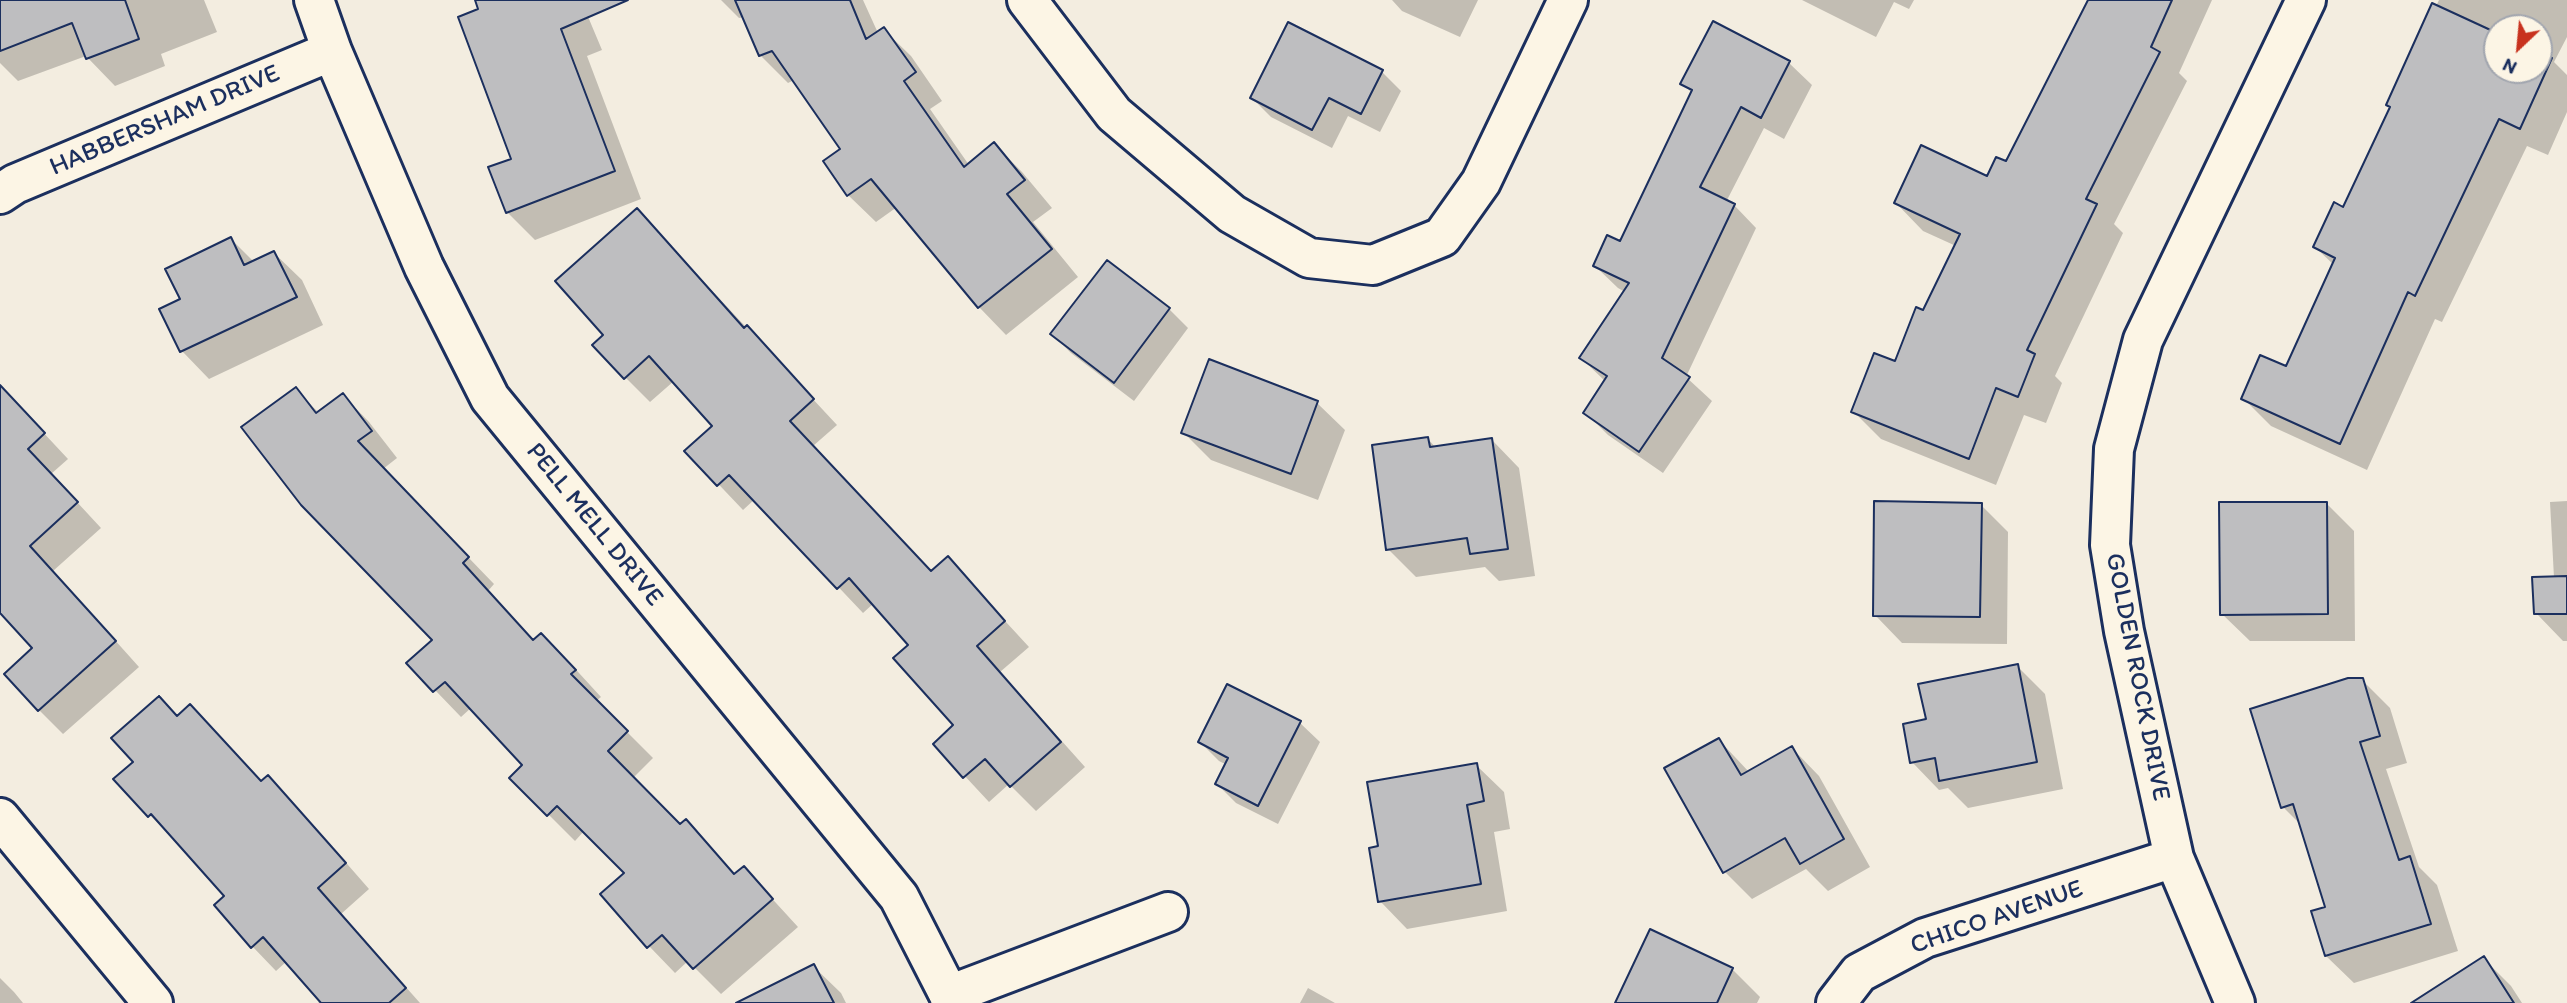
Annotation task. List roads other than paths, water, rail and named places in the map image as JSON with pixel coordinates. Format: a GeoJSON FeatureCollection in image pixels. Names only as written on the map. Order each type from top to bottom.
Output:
{"type":"FeatureCollection","features":[{"type":"Feature","properties":{"kind":"street","name":"PELL MELL DRIVE"},"geometry":{"type":"LineString","coordinates":[[314,0],[332,51],[424,267],[490,398],[899,897],[950,999]]}},
{"type":"Feature","properties":{"kind":"street"},"geometry":{"type":"LineString","coordinates":[[1027,0],[1114,114],[1232,214],[1309,258],[1373,265],[1442,237],[1481,183],[1568,0]]}},
{"type":"Feature","properties":{"kind":"street","name":"GOLDEN ROCK DRIVE"},"geometry":{"type":"LineString","coordinates":[[2235,1003],[2174,858],[2124,631],[2110,545],[2114,449],[2143,340],[2306,0]]}},
{"type":"Feature","properties":{"kind":"street","name":"HABBERSHAM DRIVE"},"geometry":{"type":"LineString","coordinates":[[0,194],[15,184],[332,51]]}},
{"type":"Feature","properties":{"kind":"street"},"geometry":{"type":"LineString","coordinates":[[0,818],[153,1003]]}},
{"type":"Feature","properties":{"kind":"street","name":"CHICO AVENUE"},"geometry":{"type":"LineString","coordinates":[[1836,1003],[1859,973],[1925,939],[2174,858]]}},
{"type":"Feature","properties":{"kind":"street"},"geometry":{"type":"LineString","coordinates":[[950,999],[1168,912]]}}]}
